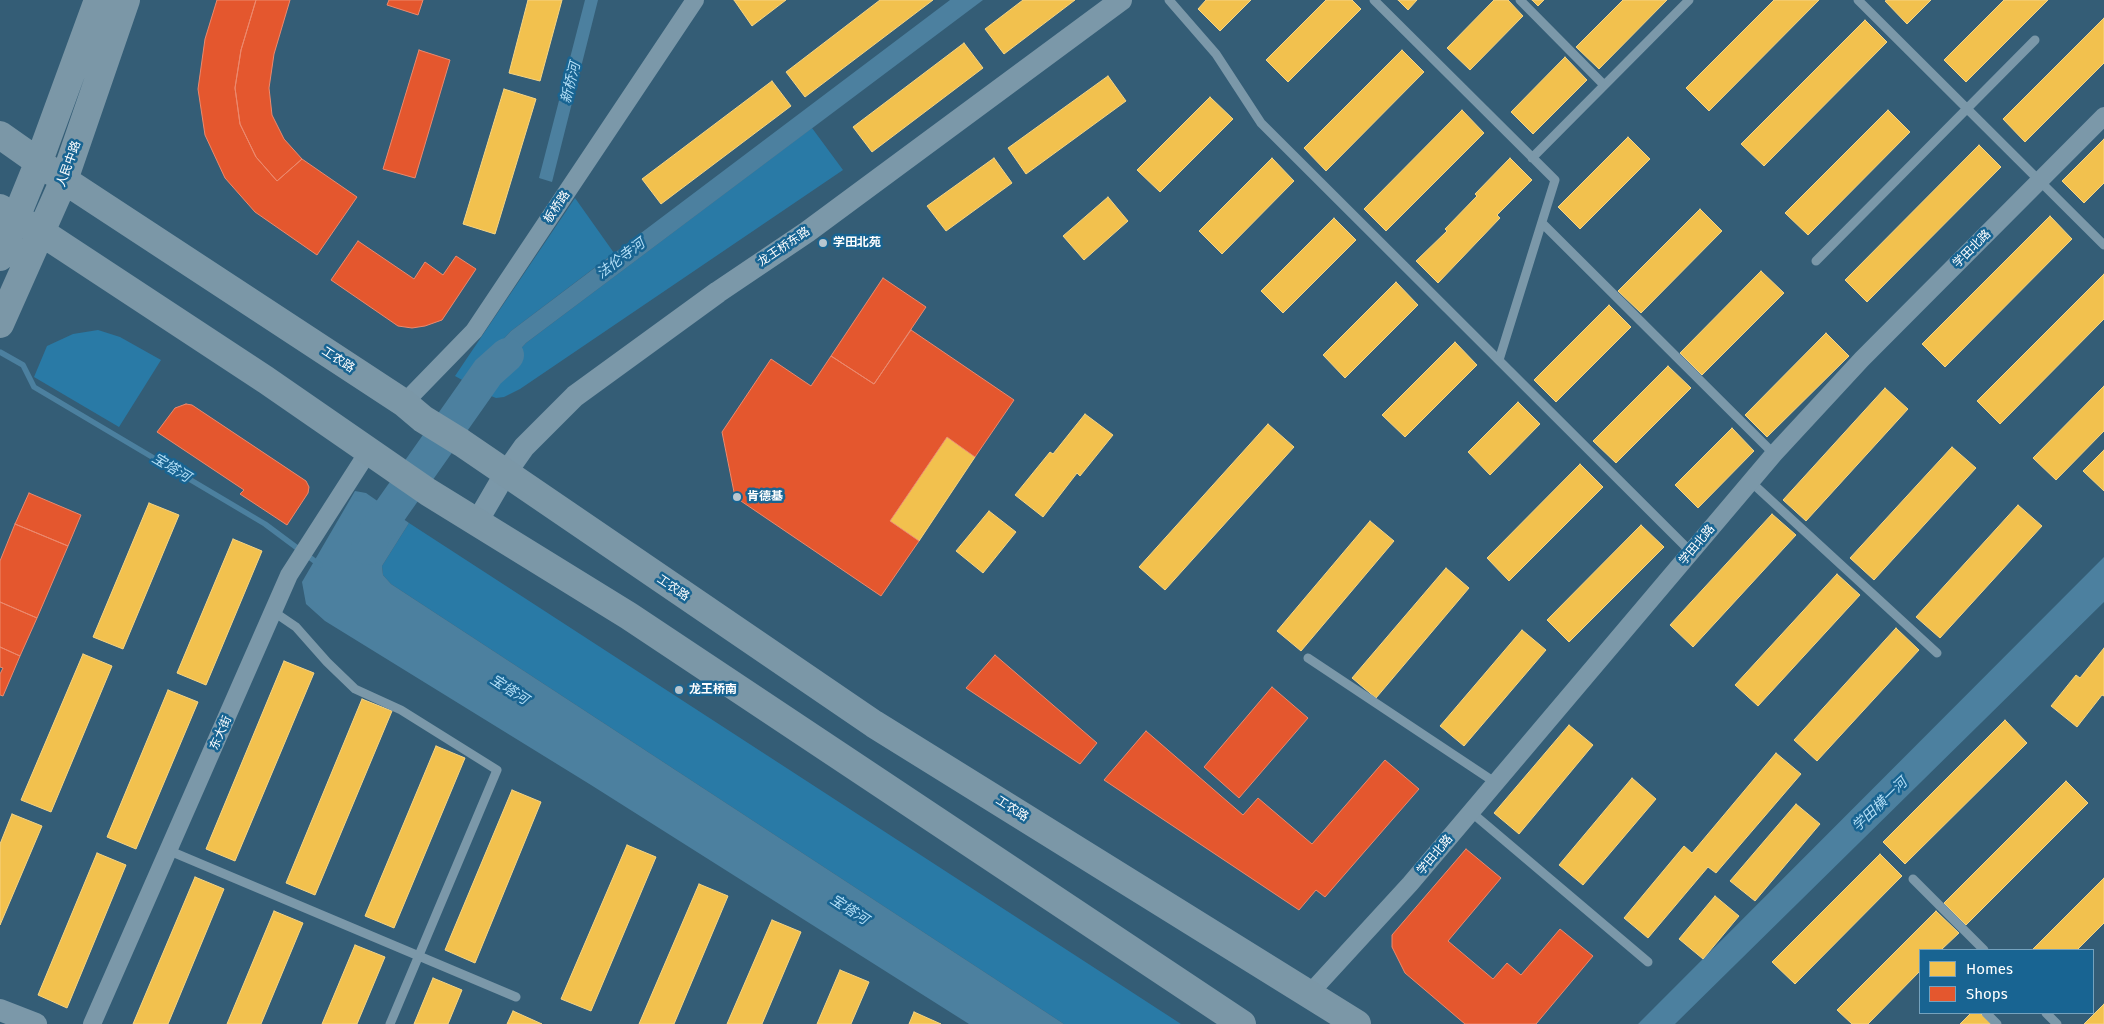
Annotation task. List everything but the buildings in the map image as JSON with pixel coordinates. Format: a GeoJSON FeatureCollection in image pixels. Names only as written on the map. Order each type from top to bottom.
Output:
{"type":"FeatureCollection","features":[{"type":"Feature","properties":{"kind":"main road"},"geometry":{"type":"LineString","coordinates":[[0,257],[8,213],[39,162],[98,0]]}},
{"type":"Feature","properties":{"kind":"main road","name":"人民中路"},"geometry":{"type":"LineString","coordinates":[[0,324],[64,180],[126,0]]}},
{"type":"Feature","properties":{"kind":"main road","name":"工农路"},"geometry":{"type":"LineString","coordinates":[[0,135],[64,180],[462,443],[874,724],[1310,993],[1357,1024]]}},
{"type":"Feature","properties":{"kind":"main road"},"geometry":{"type":"LineString","coordinates":[[8,213],[42,232],[266,380],[428,492],[629,616],[1242,1024]]}},
{"type":"Feature","properties":{"kind":"street","name":"板桥路"},"geometry":{"type":"LineString","coordinates":[[413,411],[474,331],[695,0]]}},
{"type":"Feature","properties":{"kind":"street","name":"龙王桥东路"},"geometry":{"type":"LineString","coordinates":[[477,522],[505,474],[524,447],[575,396],[718,292],[807,232],[1121,0]]}},
{"type":"Feature","properties":{"kind":"street","name":"学田北路"},"geometry":{"type":"LineString","coordinates":[[1310,993],[1410,884],[1774,454],[1862,359],[2104,116]]}},
{"type":"Feature","properties":{"kind":"street","name":"东大街"},"geometry":{"type":"LineString","coordinates":[[92,1024],[289,576],[375,457]]}},
{"type":"Feature","properties":{"kind":"street"},"geometry":{"type":"LineString","coordinates":[[0,1010],[36,1024]]}},
{"type":"Feature","properties":{"kind":"lane"},"geometry":{"type":"LineString","coordinates":[[1169,0],[1216,54],[1261,123],[1691,552]]}},
{"type":"Feature","properties":{"kind":"lane"},"geometry":{"type":"LineString","coordinates":[[1374,0],[1555,180],[1499,360]]}},
{"type":"Feature","properties":{"kind":"lane"},"geometry":{"type":"LineString","coordinates":[[1520,0],[1604,84]]}},
{"type":"Feature","properties":{"kind":"lane"},"geometry":{"type":"LineString","coordinates":[[1532,158],[1688,0]]}},
{"type":"Feature","properties":{"kind":"lane"},"geometry":{"type":"LineString","coordinates":[[1858,0],[2104,245]]}},
{"type":"Feature","properties":{"kind":"lane"},"geometry":{"type":"LineString","coordinates":[[1816,261],[2036,40]]}},
{"type":"Feature","properties":{"kind":"lane"},"geometry":{"type":"LineString","coordinates":[[1542,223],[1774,454]]}},
{"type":"Feature","properties":{"kind":"lane"},"geometry":{"type":"LineString","coordinates":[[1750,482],[1937,653]]}},
{"type":"Feature","properties":{"kind":"lane"},"geometry":{"type":"LineString","coordinates":[[274,612],[296,627],[327,662],[355,689],[401,710],[497,770],[390,1024]]}},
{"type":"Feature","properties":{"kind":"lane"},"geometry":{"type":"LineString","coordinates":[[1308,658],[1496,783]]}},
{"type":"Feature","properties":{"kind":"lane"},"geometry":{"type":"LineString","coordinates":[[1471,812],[1648,962]]}},
{"type":"Feature","properties":{"kind":"lane"},"geometry":{"type":"LineString","coordinates":[[170,850],[516,997]]}},
{"type":"Feature","properties":{"kind":"lane"},"geometry":{"type":"LineString","coordinates":[[1912,879],[1983,949]]}},
{"type":"Feature","properties":{"kind":"lane"},"geometry":{"type":"LineString","coordinates":[[1987,1014],[1997,1024]]}},
{"type":"Feature","properties":{"kind":"lane"},"geometry":{"type":"LineString","coordinates":[[2047,1014],[2058,1024]]}},
{"type":"Feature","properties":{"kind":"shaded area"},"geometry":{"type":"Polygon","coordinates":[[[812,128],[843,170],[520,389],[504,397],[496,398],[481,392],[526,343],[812,128]]]}},
{"type":"Feature","properties":{"kind":"shaded area"},"geometry":{"type":"Polygon","coordinates":[[[575,198],[614,253],[511,331],[464,381],[455,376],[575,198]]]}},
{"type":"Feature","properties":{"kind":"shaded area"},"geometry":{"type":"Polygon","coordinates":[[[98,330],[120,337],[161,360],[119,427],[34,377],[47,346],[73,334],[98,330]]]}},
{"type":"Feature","properties":{"kind":"shaded area"},"geometry":{"type":"Polygon","coordinates":[[[409,523],[1181,1024],[1064,1024],[391,584],[383,575],[382,566],[409,523]]]}},
{"type":"Feature","properties":{"kind":"water","name":"新桥河"},"geometry":{"type":"Polygon","coordinates":[[[585,0],[598,0],[552,182],[539,178],[585,0]]]}},
{"type":"Feature","properties":{"kind":"water"},"geometry":{"type":"Polygon","coordinates":[[[950,0],[983,0],[526,343],[481,392],[464,381],[511,331],[950,0]]]}},
{"type":"Feature","properties":{"kind":"water"},"geometry":{"type":"Polygon","coordinates":[[[355,491],[366,493],[409,523],[382,566],[383,575],[391,584],[1064,1024],[969,1024],[591,785],[325,621],[306,604],[302,582],[355,491]]]}},
{"type":"Feature","properties":{"kind":"water","name":"学田横一河"},"geometry":{"type":"Polygon","coordinates":[[[2104,557],[2104,602],[1675,1024],[1638,1024],[2104,557]]]}},
{"type":"Feature","properties":{"kind":"waterway","name":"宝塔河"},"geometry":{"type":"LineString","coordinates":[[0,352],[23,365],[34,387],[265,524],[320,565]]}},
{"type":"Feature","properties":{"kind":"waterway","name":"法伦寺河"},"geometry":{"type":"LineString","coordinates":[[368,548],[374,534],[488,372],[507,355]]}},
{"type":"Feature","properties":{"kind":"place","name":"学田北苑"},"geometry":{"type":"Point","coordinates":[823,243]}},
{"type":"Feature","properties":{"kind":"place","name":"肯德基"},"geometry":{"type":"Point","coordinates":[737,497]}},
{"type":"Feature","properties":{"kind":"place","name":"龙王桥南"},"geometry":{"type":"Point","coordinates":[679,690]}}]}
